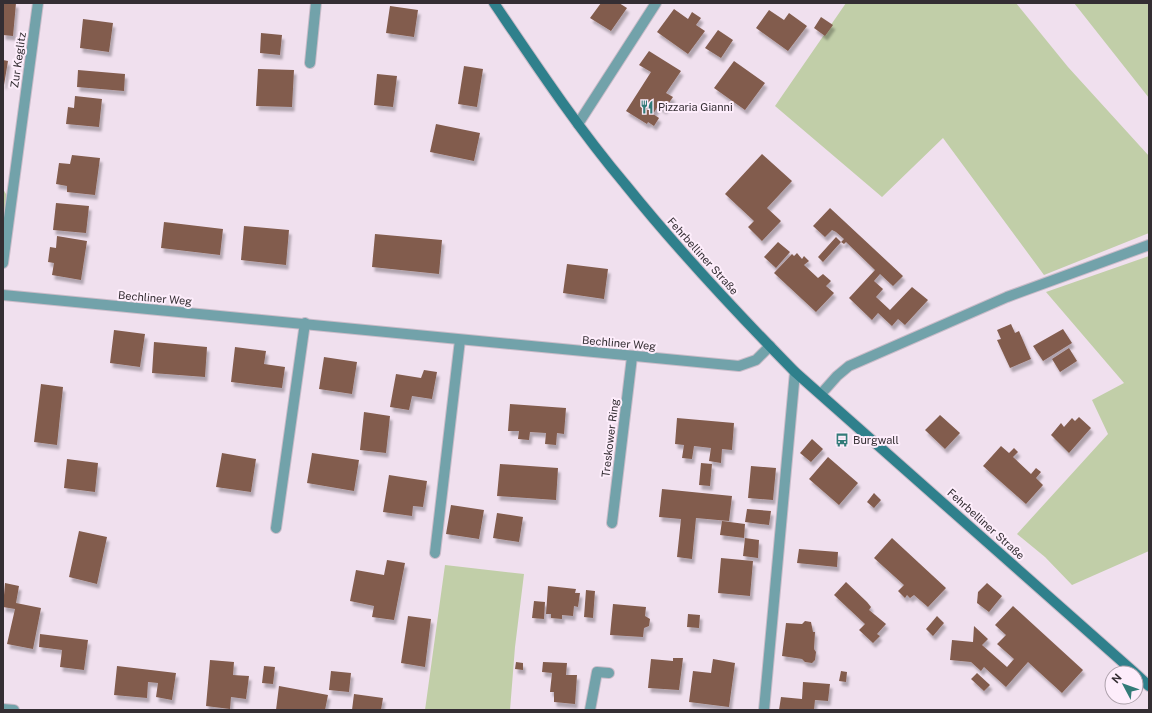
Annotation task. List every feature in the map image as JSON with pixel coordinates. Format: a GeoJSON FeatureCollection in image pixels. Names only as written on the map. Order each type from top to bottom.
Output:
{"type":"FeatureCollection","features":[{"type":"Feature","properties":{"kind":"main road","name":"Fehrbelliner Straße"},"geometry":{"type":"LineString","coordinates":[[494,3],[578,124],[624,184],[674,243],[770,346],[795,372],[1125,665]]}},
{"type":"Feature","properties":{"kind":"street","name":"Zur Keglitz"},"geometry":{"type":"LineString","coordinates":[[3,263],[38,3]]}},
{"type":"Feature","properties":{"kind":"street"},"geometry":{"type":"LineString","coordinates":[[310,63],[316,3]]}},
{"type":"Feature","properties":{"kind":"street"},"geometry":{"type":"LineString","coordinates":[[578,124],[656,3]]}},
{"type":"Feature","properties":{"kind":"street"},"geometry":{"type":"LineString","coordinates":[[821,394],[837,376],[849,366],[1007,297],[1149,245]]}},
{"type":"Feature","properties":{"kind":"street","name":"Bechliner Weg"},"geometry":{"type":"LineString","coordinates":[[3,295],[154,311],[304,323],[460,340],[739,366],[756,360],[770,346]]}},
{"type":"Feature","properties":{"kind":"street"},"geometry":{"type":"LineString","coordinates":[[276,528],[304,323]]}},
{"type":"Feature","properties":{"kind":"street"},"geometry":{"type":"LineString","coordinates":[[435,554],[460,340]]}},
{"type":"Feature","properties":{"kind":"street","name":"Treskower Ring"},"geometry":{"type":"LineString","coordinates":[[612,523],[632,357]]}},
{"type":"Feature","properties":{"kind":"street"},"geometry":{"type":"LineString","coordinates":[[764,710],[795,372]]}},
{"type":"Feature","properties":{"kind":"street"},"geometry":{"type":"LineString","coordinates":[[590,710],[597,672],[609,674]]}},
{"type":"Feature","properties":{"kind":"street"},"geometry":{"type":"LineString","coordinates":[[3,709],[14,710]]}},
{"type":"Feature","properties":{"kind":"green space"},"geometry":{"type":"Polygon","coordinates":[[[846,3],[1016,3],[1068,67],[1149,156],[1149,233],[1044,275],[943,138],[882,197],[775,106],[846,3]]]}},
{"type":"Feature","properties":{"kind":"green space"},"geometry":{"type":"Polygon","coordinates":[[[1074,3],[1149,3],[1149,98],[1074,3]]]}},
{"type":"Feature","properties":{"kind":"green space"},"geometry":{"type":"Polygon","coordinates":[[[3,189],[9,199],[3,260],[3,189]]]}},
{"type":"Feature","properties":{"kind":"green space"},"geometry":{"type":"Polygon","coordinates":[[[1149,256],[1149,551],[1072,585],[1045,557],[1017,534],[1108,434],[1092,400],[1124,383],[1046,292],[1149,256]]]}},
{"type":"Feature","properties":{"kind":"green space"},"geometry":{"type":"Polygon","coordinates":[[[445,565],[524,574],[515,647],[510,710],[425,710],[445,565]]]}},
{"type":"Feature","properties":{"kind":"building"},"geometry":{"type":"Polygon","coordinates":[[[3,3],[16,3],[13,36],[3,35],[3,3]]]}},
{"type":"Feature","properties":{"kind":"building"},"geometry":{"type":"Polygon","coordinates":[[[601,3],[619,3],[627,8],[611,31],[590,18],[601,3]]]}},
{"type":"Feature","properties":{"kind":"building"},"geometry":{"type":"Polygon","coordinates":[[[390,6],[418,10],[414,37],[386,33],[390,6]]]}},
{"type":"Feature","properties":{"kind":"building"},"geometry":{"type":"Polygon","coordinates":[[[674,9],[688,19],[692,12],[701,18],[696,25],[705,31],[688,54],[657,32],[674,9]]]}},
{"type":"Feature","properties":{"kind":"building"},"geometry":{"type":"Polygon","coordinates":[[[769,10],[784,20],[789,13],[807,26],[788,51],[756,28],[769,10]]]}},
{"type":"Feature","properties":{"kind":"building"},"geometry":{"type":"Polygon","coordinates":[[[821,17],[833,25],[825,36],[814,28],[821,17]]]}},
{"type":"Feature","properties":{"kind":"building"},"geometry":{"type":"Polygon","coordinates":[[[83,19],[113,23],[109,52],[80,48],[83,19]]]}},
{"type":"Feature","properties":{"kind":"building"},"geometry":{"type":"Polygon","coordinates":[[[718,30],[733,40],[721,58],[705,48],[718,30]]]}},
{"type":"Feature","properties":{"kind":"building"},"geometry":{"type":"Polygon","coordinates":[[[261,33],[282,35],[280,55],[260,53],[261,33]]]}},
{"type":"Feature","properties":{"kind":"building"},"geometry":{"type":"Polygon","coordinates":[[[649,51],[681,71],[666,93],[673,97],[664,110],[658,106],[653,114],[659,118],[654,126],[648,122],[647,124],[626,111],[651,72],[639,65],[649,51]]]}},
{"type":"Feature","properties":{"kind":"building"},"geometry":{"type":"Polygon","coordinates":[[[3,60],[8,61],[4,85],[3,85],[3,60]]]}},
{"type":"Feature","properties":{"kind":"building"},"geometry":{"type":"Polygon","coordinates":[[[734,61],[765,83],[745,110],[714,88],[734,61]]]}},
{"type":"Feature","properties":{"kind":"building"},"geometry":{"type":"Polygon","coordinates":[[[464,66],[483,69],[477,107],[458,104],[464,66]]]}},
{"type":"Feature","properties":{"kind":"building"},"geometry":{"type":"Polygon","coordinates":[[[258,69],[294,70],[292,107],[256,106],[258,69]]]}},
{"type":"Feature","properties":{"kind":"building"},"geometry":{"type":"Polygon","coordinates":[[[78,70],[125,74],[124,91],[77,87],[78,70]]]}},
{"type":"Feature","properties":{"kind":"building"},"geometry":{"type":"Polygon","coordinates":[[[377,74],[397,76],[393,107],[374,105],[377,74]]]}},
{"type":"Feature","properties":{"kind":"building"},"geometry":{"type":"Polygon","coordinates":[[[75,96],[102,99],[99,127],[66,124],[68,107],[74,108],[75,96]]]}},
{"type":"Feature","properties":{"kind":"building"},"geometry":{"type":"Polygon","coordinates":[[[436,124],[480,133],[474,161],[430,152],[436,124]]]}},
{"type":"Feature","properties":{"kind":"building"},"geometry":{"type":"Polygon","coordinates":[[[762,154],[792,181],[767,208],[781,221],[762,241],[748,227],[754,221],[725,194],[762,154]]]}},
{"type":"Feature","properties":{"kind":"building"},"geometry":{"type":"Polygon","coordinates":[[[72,155],[100,158],[95,195],[67,192],[67,186],[56,184],[59,163],[70,164],[72,155]]]}},
{"type":"Feature","properties":{"kind":"building"},"geometry":{"type":"Polygon","coordinates":[[[56,203],[89,206],[86,233],[53,230],[56,203]]]}},
{"type":"Feature","properties":{"kind":"building"},"geometry":{"type":"Polygon","coordinates":[[[830,208],[903,276],[893,286],[880,274],[874,281],[883,289],[876,297],[890,310],[912,287],[928,300],[905,325],[898,319],[892,326],[878,313],[872,320],[849,298],[875,270],[846,242],[844,244],[841,242],[844,239],[836,232],[832,230],[825,237],[813,226],[830,208]]]}},
{"type":"Feature","properties":{"kind":"building"},"geometry":{"type":"Polygon","coordinates":[[[164,222],[223,229],[220,255],[161,248],[164,222]]]}},
{"type":"Feature","properties":{"kind":"building"},"geometry":{"type":"Polygon","coordinates":[[[244,226],[289,230],[286,265],[241,260],[244,226]]]}},
{"type":"Feature","properties":{"kind":"building"},"geometry":{"type":"Polygon","coordinates":[[[375,234],[442,240],[439,274],[372,267],[375,234]]]}},
{"type":"Feature","properties":{"kind":"building"},"geometry":{"type":"Polygon","coordinates":[[[57,236],[87,241],[81,280],[52,275],[54,263],[48,262],[50,247],[56,248],[57,236]]]}},
{"type":"Feature","properties":{"kind":"building"},"geometry":{"type":"Polygon","coordinates":[[[836,237],[841,242],[823,262],[818,257],[836,237]]]}},
{"type":"Feature","properties":{"kind":"building"},"geometry":{"type":"Polygon","coordinates":[[[778,242],[790,252],[776,268],[764,257],[778,242]]]}},
{"type":"Feature","properties":{"kind":"building"},"geometry":{"type":"Polygon","coordinates":[[[797,253],[802,259],[804,256],[809,261],[804,265],[818,278],[823,274],[831,281],[826,286],[834,293],[816,312],[774,273],[792,254],[794,256],[797,253]]]}},
{"type":"Feature","properties":{"kind":"building"},"geometry":{"type":"Polygon","coordinates":[[[567,264],[608,269],[604,299],[563,293],[567,264]]]}},
{"type":"Feature","properties":{"kind":"building"},"geometry":{"type":"Polygon","coordinates":[[[1011,324],[1015,333],[1019,331],[1031,359],[1010,368],[997,340],[1001,339],[997,330],[1011,324]]]}},
{"type":"Feature","properties":{"kind":"building"},"geometry":{"type":"Polygon","coordinates":[[[1063,329],[1072,343],[1043,361],[1033,346],[1063,329]]]}},
{"type":"Feature","properties":{"kind":"building"},"geometry":{"type":"Polygon","coordinates":[[[114,330],[145,334],[140,367],[110,363],[114,330]]]}},
{"type":"Feature","properties":{"kind":"building"},"geometry":{"type":"Polygon","coordinates":[[[154,342],[207,347],[205,377],[152,373],[154,342]]]}},
{"type":"Feature","properties":{"kind":"building"},"geometry":{"type":"Polygon","coordinates":[[[235,347],[266,351],[264,364],[285,367],[282,388],[231,382],[235,347]]]}},
{"type":"Feature","properties":{"kind":"building"},"geometry":{"type":"Polygon","coordinates":[[[1069,348],[1077,361],[1060,372],[1052,359],[1069,348]]]}},
{"type":"Feature","properties":{"kind":"building"},"geometry":{"type":"Polygon","coordinates":[[[324,357],[357,362],[352,394],[319,389],[324,357]]]}},
{"type":"Feature","properties":{"kind":"building"},"geometry":{"type":"Polygon","coordinates":[[[424,370],[437,372],[432,399],[412,396],[409,410],[390,407],[396,374],[421,378],[424,370]]]}},
{"type":"Feature","properties":{"kind":"building"},"geometry":{"type":"Polygon","coordinates":[[[41,384],[63,387],[57,445],[34,442],[41,384]]]}},
{"type":"Feature","properties":{"kind":"building"},"geometry":{"type":"Polygon","coordinates":[[[510,404],[566,408],[564,434],[557,433],[556,445],[545,444],[546,433],[530,432],[529,440],[518,439],[519,431],[508,431],[510,404]]]}},
{"type":"Feature","properties":{"kind":"building"},"geometry":{"type":"Polygon","coordinates":[[[364,412],[390,416],[386,453],[360,450],[364,412]]]}},
{"type":"Feature","properties":{"kind":"building"},"geometry":{"type":"Polygon","coordinates":[[[940,415],[960,433],[945,449],[925,430],[940,415]]]}},
{"type":"Feature","properties":{"kind":"building"},"geometry":{"type":"Polygon","coordinates":[[[1079,417],[1091,428],[1069,453],[1051,435],[1061,423],[1064,427],[1072,418],[1075,421],[1079,417]]]}},
{"type":"Feature","properties":{"kind":"building"},"geometry":{"type":"Polygon","coordinates":[[[677,418],[734,423],[732,450],[722,449],[721,463],[709,461],[711,448],[694,446],[692,459],[682,458],[684,445],[675,444],[677,418]]]}},
{"type":"Feature","properties":{"kind":"building"},"geometry":{"type":"Polygon","coordinates":[[[812,439],[823,449],[811,462],[800,453],[812,439]]]}},
{"type":"Feature","properties":{"kind":"building"},"geometry":{"type":"Polygon","coordinates":[[[1001,446],[1009,453],[1014,448],[1018,452],[1013,457],[1031,474],[1036,468],[1041,472],[1036,478],[1043,485],[1026,504],[983,466],[1001,446]]]}},
{"type":"Feature","properties":{"kind":"building"},"geometry":{"type":"Polygon","coordinates":[[[222,453],[256,459],[251,492],[216,487],[222,453]]]}},
{"type":"Feature","properties":{"kind":"building"},"geometry":{"type":"Polygon","coordinates":[[[312,453],[359,460],[354,491],[307,483],[312,453]]]}},
{"type":"Feature","properties":{"kind":"building"},"geometry":{"type":"Polygon","coordinates":[[[828,457],[858,483],[839,505],[809,479],[828,457]]]}},
{"type":"Feature","properties":{"kind":"building"},"geometry":{"type":"Polygon","coordinates":[[[67,459],[98,463],[95,492],[64,488],[67,459]]]}},
{"type":"Feature","properties":{"kind":"building"},"geometry":{"type":"Polygon","coordinates":[[[701,463],[712,464],[710,486],[699,485],[701,463]]]}},
{"type":"Feature","properties":{"kind":"building"},"geometry":{"type":"Polygon","coordinates":[[[500,464],[558,468],[556,500],[497,496],[500,464]]]}},
{"type":"Feature","properties":{"kind":"building"},"geometry":{"type":"Polygon","coordinates":[[[751,466],[776,468],[773,500],[748,498],[751,466]]]}},
{"type":"Feature","properties":{"kind":"building"},"geometry":{"type":"Polygon","coordinates":[[[389,475],[427,481],[423,507],[413,506],[412,516],[383,512],[389,475]]]}},
{"type":"Feature","properties":{"kind":"building"},"geometry":{"type":"Polygon","coordinates":[[[662,489],[732,496],[729,521],[696,518],[692,559],[677,557],[681,519],[659,517],[662,489]]]}},
{"type":"Feature","properties":{"kind":"building"},"geometry":{"type":"Polygon","coordinates":[[[874,493],[881,500],[874,508],[867,502],[874,493]]]}},
{"type":"Feature","properties":{"kind":"building"},"geometry":{"type":"Polygon","coordinates":[[[451,505],[484,510],[479,539],[446,534],[451,505]]]}},
{"type":"Feature","properties":{"kind":"building"},"geometry":{"type":"Polygon","coordinates":[[[747,509],[771,511],[769,525],[745,522],[747,509]]]}},
{"type":"Feature","properties":{"kind":"building"},"geometry":{"type":"Polygon","coordinates":[[[497,513],[523,517],[519,542],[493,538],[497,513]]]}},
{"type":"Feature","properties":{"kind":"building"},"geometry":{"type":"Polygon","coordinates":[[[722,521],[745,524],[744,538],[720,535],[722,521]]]}},
{"type":"Feature","properties":{"kind":"building"},"geometry":{"type":"Polygon","coordinates":[[[79,531],[107,537],[97,584],[69,577],[79,531]]]}},
{"type":"Feature","properties":{"kind":"building"},"geometry":{"type":"Polygon","coordinates":[[[745,538],[759,540],[758,558],[743,556],[745,538]]]}},
{"type":"Feature","properties":{"kind":"building"},"geometry":{"type":"Polygon","coordinates":[[[892,538],[946,588],[928,607],[914,595],[910,598],[907,595],[905,598],[898,591],[904,585],[874,558],[892,538]]]}},
{"type":"Feature","properties":{"kind":"building"},"geometry":{"type":"Polygon","coordinates":[[[799,549],[838,552],[837,567],[797,563],[799,549]]]}},
{"type":"Feature","properties":{"kind":"building"},"geometry":{"type":"Polygon","coordinates":[[[721,558],[753,561],[750,596],[718,593],[721,558]]]}},
{"type":"Feature","properties":{"kind":"building"},"geometry":{"type":"Polygon","coordinates":[[[387,560],[405,563],[394,620],[372,617],[374,606],[350,601],[356,570],[384,575],[387,560]]]}},
{"type":"Feature","properties":{"kind":"building"},"geometry":{"type":"Polygon","coordinates":[[[846,582],[867,602],[871,607],[869,610],[886,624],[877,634],[880,636],[873,643],[859,630],[865,624],[834,595],[846,582]]]}},
{"type":"Feature","properties":{"kind":"building"},"geometry":{"type":"Polygon","coordinates":[[[5,583],[19,586],[16,603],[41,608],[33,649],[7,644],[15,609],[3,607],[5,583]]]}},
{"type":"Feature","properties":{"kind":"building"},"geometry":{"type":"Polygon","coordinates":[[[987,583],[1002,596],[989,612],[977,603],[978,592],[987,583]]]}},
{"type":"Feature","properties":{"kind":"building"},"geometry":{"type":"Polygon","coordinates":[[[548,586],[576,589],[575,593],[580,593],[578,607],[574,606],[573,616],[562,615],[562,619],[551,618],[551,614],[546,614],[548,586]]]}},
{"type":"Feature","properties":{"kind":"building"},"geometry":{"type":"Polygon","coordinates":[[[586,590],[595,591],[593,618],[584,617],[586,590]]]}},
{"type":"Feature","properties":{"kind":"building"},"geometry":{"type":"Polygon","coordinates":[[[534,601],[545,602],[544,619],[532,618],[534,601]]]}},
{"type":"Feature","properties":{"kind":"building"},"geometry":{"type":"Polygon","coordinates":[[[613,604],[646,607],[645,616],[650,619],[649,626],[644,628],[643,637],[610,635],[613,604]]]}},
{"type":"Feature","properties":{"kind":"building"},"geometry":{"type":"Polygon","coordinates":[[[1013,606],[1083,670],[1062,693],[1028,662],[1006,687],[984,667],[981,671],[971,662],[950,660],[952,640],[973,642],[974,626],[988,639],[982,645],[1007,667],[1014,659],[997,644],[1006,635],[995,625],[1013,606]]]}},
{"type":"Feature","properties":{"kind":"building"},"geometry":{"type":"Polygon","coordinates":[[[688,614],[700,615],[699,628],[687,627],[688,614]]]}},
{"type":"Feature","properties":{"kind":"building"},"geometry":{"type":"Polygon","coordinates":[[[408,616],[431,619],[425,667],[401,663],[408,616]]]}},
{"type":"Feature","properties":{"kind":"building"},"geometry":{"type":"Polygon","coordinates":[[[937,616],[944,623],[933,636],[926,629],[937,616]]]}},
{"type":"Feature","properties":{"kind":"building"},"geometry":{"type":"Polygon","coordinates":[[[805,621],[811,622],[813,632],[815,632],[814,649],[816,652],[815,660],[812,663],[805,662],[802,659],[782,656],[786,623],[802,624],[805,621]]]}},
{"type":"Feature","properties":{"kind":"building"},"geometry":{"type":"Polygon","coordinates":[[[40,634],[88,640],[84,670],[60,667],[62,650],[39,647],[40,634]]]}},
{"type":"Feature","properties":{"kind":"building"},"geometry":{"type":"Polygon","coordinates":[[[673,658],[683,658],[679,690],[648,688],[651,659],[673,661],[673,658]]]}},
{"type":"Feature","properties":{"kind":"building"},"geometry":{"type":"Polygon","coordinates":[[[713,659],[735,663],[729,707],[689,702],[693,671],[711,673],[713,659]]]}},
{"type":"Feature","properties":{"kind":"building"},"geometry":{"type":"Polygon","coordinates":[[[210,660],[234,662],[233,675],[249,676],[246,699],[231,697],[230,709],[206,706],[210,660]]]}},
{"type":"Feature","properties":{"kind":"building"},"geometry":{"type":"Polygon","coordinates":[[[516,662],[523,663],[523,670],[515,669],[516,662]]]}},
{"type":"Feature","properties":{"kind":"building"},"geometry":{"type":"Polygon","coordinates":[[[543,662],[567,663],[566,675],[577,675],[575,704],[554,702],[554,692],[550,692],[552,673],[542,672],[543,662]]]}},
{"type":"Feature","properties":{"kind":"building"},"geometry":{"type":"Polygon","coordinates":[[[117,666],[176,673],[172,700],[156,697],[158,683],[148,682],[147,698],[114,695],[117,666]]]}},
{"type":"Feature","properties":{"kind":"building"},"geometry":{"type":"Polygon","coordinates":[[[264,666],[275,667],[273,684],[262,683],[264,666]]]}},
{"type":"Feature","properties":{"kind":"building"},"geometry":{"type":"Polygon","coordinates":[[[331,671],[351,673],[349,692],[329,690],[331,671]]]}},
{"type":"Feature","properties":{"kind":"building"},"geometry":{"type":"Polygon","coordinates":[[[841,671],[847,672],[846,682],[839,681],[841,671]]]}},
{"type":"Feature","properties":{"kind":"building"},"geometry":{"type":"Polygon","coordinates":[[[977,673],[990,685],[984,691],[971,679],[977,673]]]}},
{"type":"Feature","properties":{"kind":"building"},"geometry":{"type":"Polygon","coordinates":[[[803,682],[830,684],[828,701],[815,700],[814,710],[779,710],[781,697],[802,699],[803,682]]]}},
{"type":"Feature","properties":{"kind":"building"},"geometry":{"type":"Polygon","coordinates":[[[279,686],[328,695],[325,710],[276,710],[279,686]]]}},
{"type":"Feature","properties":{"kind":"building"},"geometry":{"type":"Polygon","coordinates":[[[354,694],[383,698],[381,710],[352,710],[354,694]]]}},
{"type":"Feature","properties":{"kind":"place","name":"Pizzaria Gianni"},"geometry":{"type":"Point","coordinates":[647,107]}},
{"type":"Feature","properties":{"kind":"place","name":"Burgwall"},"geometry":{"type":"Point","coordinates":[842,440]}}]}
